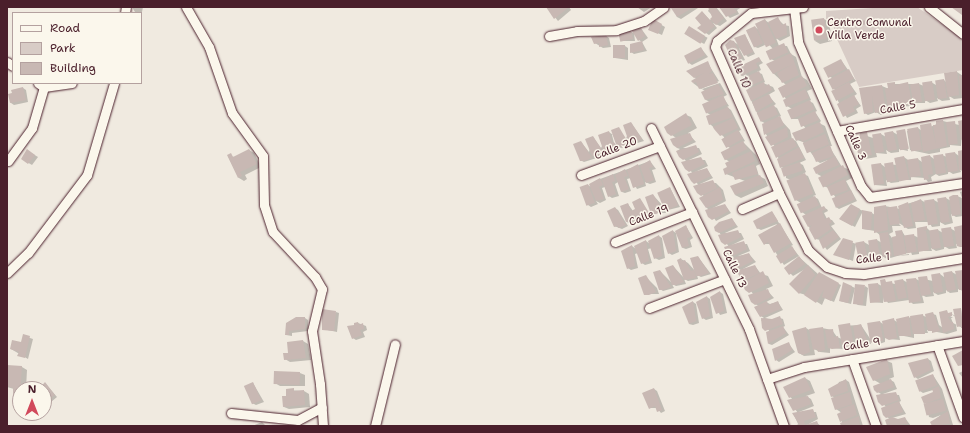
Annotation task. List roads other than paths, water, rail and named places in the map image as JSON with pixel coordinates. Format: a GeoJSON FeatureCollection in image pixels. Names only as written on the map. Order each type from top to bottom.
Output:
{"type":"FeatureCollection","features":[{"type":"Feature","properties":{"kind":"street"},"geometry":{"type":"LineString","coordinates":[[186,7],[209,47],[232,113],[263,156],[264,205],[272,232],[316,277],[322,289],[312,330],[323,426]]}},
{"type":"Feature","properties":{"kind":"street"},"geometry":{"type":"LineString","coordinates":[[549,36],[577,31],[616,30],[644,20],[664,7]]}},
{"type":"Feature","properties":{"kind":"street","name":"Calle 3"},"geometry":{"type":"LineString","coordinates":[[798,7],[798,42],[861,186],[870,197],[963,183]]}},
{"type":"Feature","properties":{"kind":"street","name":"Calle 10"},"geometry":{"type":"LineString","coordinates":[[778,193],[715,47],[717,41],[751,13],[798,7]]}},
{"type":"Feature","properties":{"kind":"street"},"geometry":{"type":"LineString","coordinates":[[929,7],[963,34]]}},
{"type":"Feature","properties":{"kind":"street"},"geometry":{"type":"LineString","coordinates":[[8,161],[32,128],[41,85],[56,84]]}},
{"type":"Feature","properties":{"kind":"street"},"geometry":{"type":"LineString","coordinates":[[7,273],[28,253],[87,175],[114,84]]}},
{"type":"Feature","properties":{"kind":"street","name":"Calle 5"},"geometry":{"type":"LineString","coordinates":[[837,131],[963,110]]}},
{"type":"Feature","properties":{"kind":"street","name":"Calle 13"},"geometry":{"type":"LineString","coordinates":[[651,128],[750,329],[784,426]]}},
{"type":"Feature","properties":{"kind":"street","name":"Calle 20"},"geometry":{"type":"LineString","coordinates":[[581,176],[660,146]]}},
{"type":"Feature","properties":{"kind":"street"},"geometry":{"type":"LineString","coordinates":[[742,210],[778,193]]}},
{"type":"Feature","properties":{"kind":"street","name":"Calle 1"},"geometry":{"type":"LineString","coordinates":[[778,193],[808,250],[828,267],[845,273],[864,274],[963,258]]}},
{"type":"Feature","properties":{"kind":"street","name":"Calle 19"},"geometry":{"type":"LineString","coordinates":[[615,242],[692,212]]}},
{"type":"Feature","properties":{"kind":"street"},"geometry":{"type":"LineString","coordinates":[[650,308],[725,279]]}},
{"type":"Feature","properties":{"kind":"street","name":"Calle 9"},"geometry":{"type":"LineString","coordinates":[[767,379],[804,367],[963,341]]}},
{"type":"Feature","properties":{"kind":"street"},"geometry":{"type":"LineString","coordinates":[[375,426],[395,344]]}},
{"type":"Feature","properties":{"kind":"street"},"geometry":{"type":"LineString","coordinates":[[937,345],[963,417]]}},
{"type":"Feature","properties":{"kind":"street"},"geometry":{"type":"LineString","coordinates":[[852,359],[876,426]]}},
{"type":"Feature","properties":{"kind":"street"},"geometry":{"type":"LineString","coordinates":[[231,413],[298,420],[322,407]]}},
{"type":"Feature","properties":{"kind":"place","name":"Centro Comunal Villa Verde"},"geometry":{"type":"Point","coordinates":[819,30]}}]}
